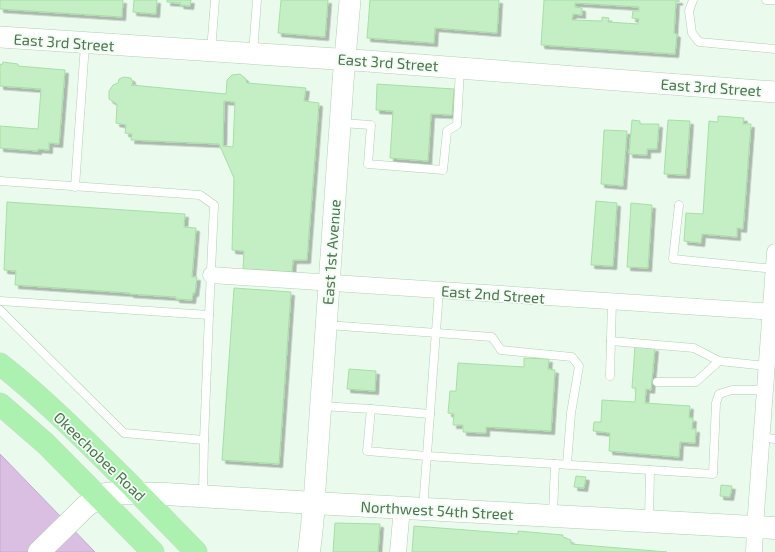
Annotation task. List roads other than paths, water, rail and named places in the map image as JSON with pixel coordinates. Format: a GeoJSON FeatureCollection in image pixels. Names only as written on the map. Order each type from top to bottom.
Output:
{"type":"FeatureCollection","features":[{"type":"Feature","properties":{"kind":"highway","name":"Okeechobee Road"},"geometry":{"type":"LineString","coordinates":[[0,364],[16,376],[64,419],[196,552]]}},
{"type":"Feature","properties":{"kind":"highway","name":"Okeechobee Road"},"geometry":{"type":"LineString","coordinates":[[0,404],[46,444],[154,552]]}},
{"type":"Feature","properties":{"kind":"main road","name":"Northwest 54th Street"},"geometry":{"type":"LineString","coordinates":[[99,497],[106,494],[139,493],[314,504],[765,528]]}},
{"type":"Feature","properties":{"kind":"main road"},"geometry":{"type":"LineString","coordinates":[[39,552],[86,506],[99,497]]}},
{"type":"Feature","properties":{"kind":"main road"},"geometry":{"type":"LineString","coordinates":[[309,552],[314,504]]}},
{"type":"Feature","properties":{"kind":"street","name":"East 1st Avenue"},"geometry":{"type":"LineString","coordinates":[[314,504],[340,122],[350,0]]}},
{"type":"Feature","properties":{"kind":"street","name":"East 3rd Street"},"geometry":{"type":"LineString","coordinates":[[0,37],[460,67],[775,92]]}},
{"type":"Feature","properties":{"kind":"street"},"geometry":{"type":"LineString","coordinates":[[754,552],[765,528],[768,438],[765,390],[773,312],[775,252]]}},
{"type":"Feature","properties":{"kind":"street","name":"East 2nd Street"},"geometry":{"type":"LineString","coordinates":[[211,275],[773,312]]}},
{"type":"Feature","properties":{"kind":"street"},"geometry":{"type":"LineString","coordinates":[[398,552],[412,509]]}},
{"type":"Feature","properties":{"kind":"lane"},"geometry":{"type":"LineString","coordinates":[[211,51],[216,0]]}},
{"type":"Feature","properties":{"kind":"lane"},"geometry":{"type":"LineString","coordinates":[[253,54],[257,0]]}},
{"type":"Feature","properties":{"kind":"lane"},"geometry":{"type":"LineString","coordinates":[[693,0],[689,11],[692,33],[699,42],[775,49]]}},
{"type":"Feature","properties":{"kind":"lane"},"geometry":{"type":"LineString","coordinates":[[766,0],[775,0]]}},
{"type":"Feature","properties":{"kind":"lane"},"geometry":{"type":"LineString","coordinates":[[75,187],[85,43]]}},
{"type":"Feature","properties":{"kind":"lane"},"geometry":{"type":"LineString","coordinates":[[340,122],[371,125],[368,164],[443,170],[447,131],[457,125],[460,67]]}},
{"type":"Feature","properties":{"kind":"lane"},"geometry":{"type":"LineString","coordinates":[[0,181],[200,195],[214,205],[203,497]]}},
{"type":"Feature","properties":{"kind":"lane"},"geometry":{"type":"LineString","coordinates":[[679,205],[673,259],[774,269]]}},
{"type":"Feature","properties":{"kind":"lane"},"geometry":{"type":"LineString","coordinates":[[412,509],[427,456],[439,290]]}},
{"type":"Feature","properties":{"kind":"lane"},"geometry":{"type":"LineString","coordinates":[[0,301],[209,315]]}},
{"type":"Feature","properties":{"kind":"lane"},"geometry":{"type":"LineString","coordinates":[[610,376],[612,301]]}},
{"type":"Feature","properties":{"kind":"lane"},"geometry":{"type":"LineString","coordinates":[[0,310],[124,433],[204,440]]}},
{"type":"Feature","properties":{"kind":"lane"},"geometry":{"type":"LineString","coordinates":[[326,325],[492,337],[501,350],[572,356],[579,366],[571,413],[566,464]]}},
{"type":"Feature","properties":{"kind":"lane"},"geometry":{"type":"LineString","coordinates":[[611,341],[694,348],[719,361],[767,366]]}},
{"type":"Feature","properties":{"kind":"lane"},"geometry":{"type":"LineString","coordinates":[[657,382],[696,382],[719,361]]}},
{"type":"Feature","properties":{"kind":"lane"},"geometry":{"type":"LineString","coordinates":[[371,409],[367,451],[712,474],[716,403],[719,394],[732,390],[765,390]]}},
{"type":"Feature","properties":{"kind":"lane"},"geometry":{"type":"LineString","coordinates":[[321,406],[430,414]]}},
{"type":"Feature","properties":{"kind":"lane"},"geometry":{"type":"LineString","coordinates":[[553,516],[555,464]]}},
{"type":"Feature","properties":{"kind":"lane"},"geometry":{"type":"LineString","coordinates":[[649,522],[650,470]]}}]}
